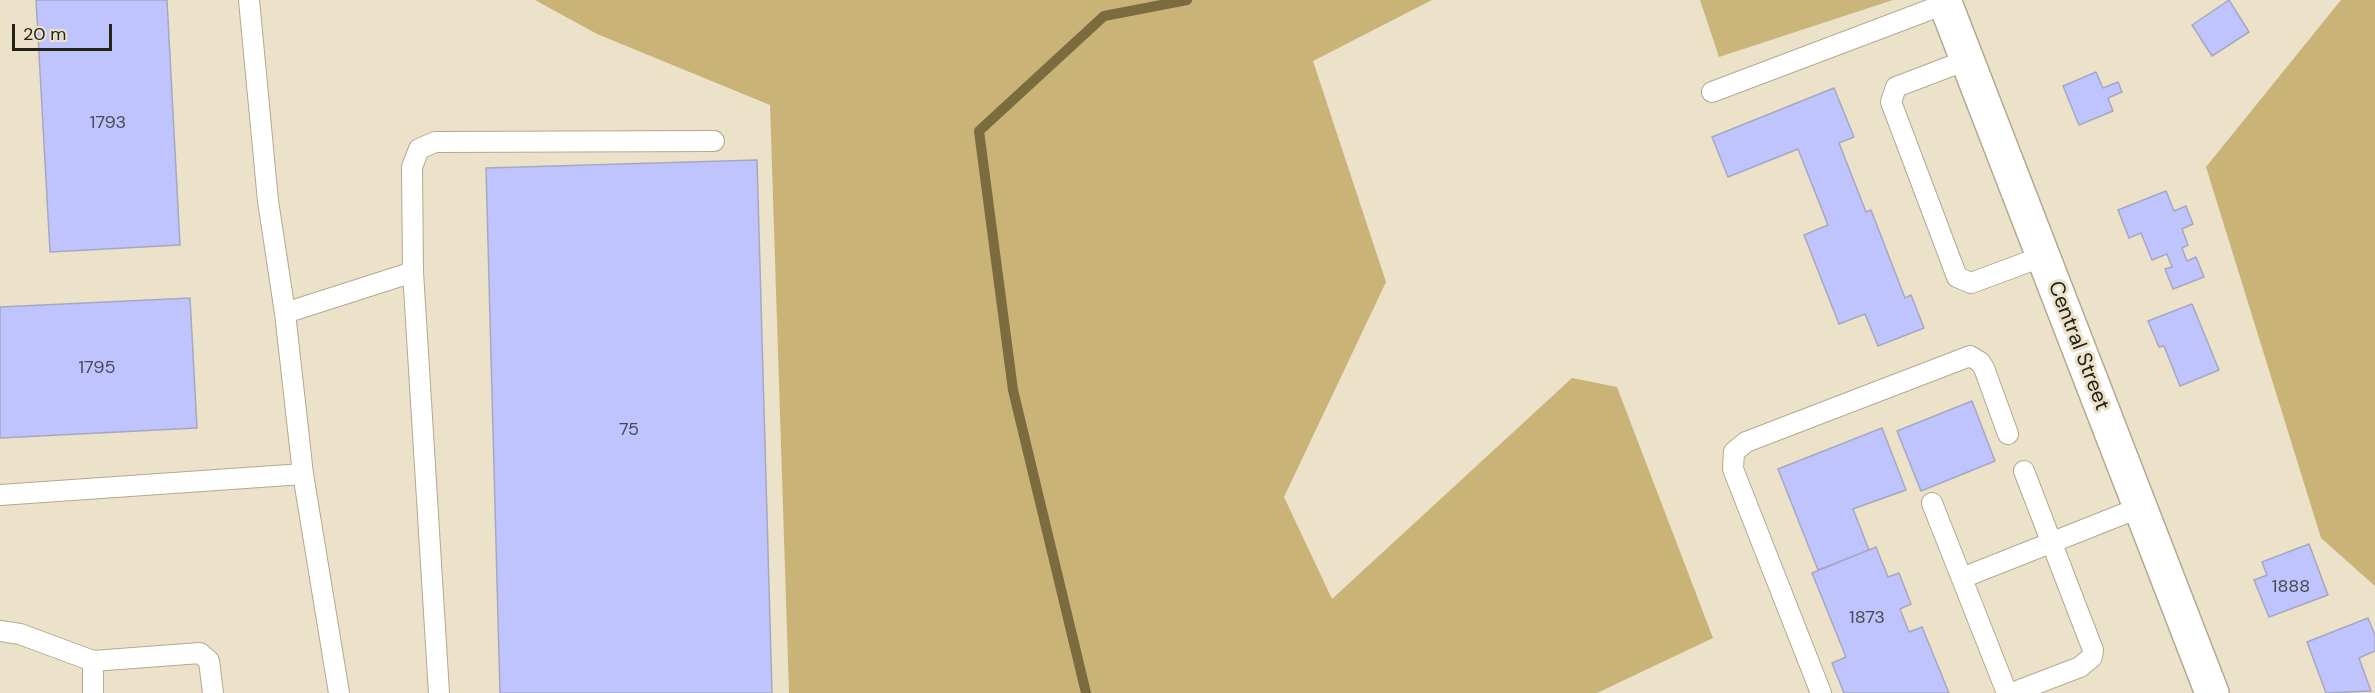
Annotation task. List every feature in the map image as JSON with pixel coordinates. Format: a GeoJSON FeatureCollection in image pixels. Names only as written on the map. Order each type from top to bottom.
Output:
{"type":"FeatureCollection","features":[{"type":"Feature","properties":{"kind":"main road","name":"Central Street"},"geometry":{"type":"LineString","coordinates":[[1945,2],[2212,693]]}},
{"type":"Feature","properties":{"kind":"lane"},"geometry":{"type":"LineString","coordinates":[[249,0],[268,201],[285,313],[303,474],[339,693]]}},
{"type":"Feature","properties":{"kind":"lane"},"geometry":{"type":"LineString","coordinates":[[1712,92],[1945,2]]}},
{"type":"Feature","properties":{"kind":"lane"},"geometry":{"type":"LineString","coordinates":[[1967,60],[1896,87],[1890,102],[1957,277],[1971,284],[2044,256]]}},
{"type":"Feature","properties":{"kind":"lane"},"geometry":{"type":"LineString","coordinates":[[439,693],[413,272],[412,167],[419,149],[435,142],[714,141]]}},
{"type":"Feature","properties":{"kind":"lane"},"geometry":{"type":"LineString","coordinates":[[285,313],[413,272]]}},
{"type":"Feature","properties":{"kind":"lane"},"geometry":{"type":"LineString","coordinates":[[1821,693],[1733,469],[1734,452],[1746,441],[1970,356],[1980,362],[1984,368],[2008,434]]}},
{"type":"Feature","properties":{"kind":"lane"},"geometry":{"type":"LineString","coordinates":[[2012,693],[2080,667],[2092,657],[2091,642],[2024,471]]}},
{"type":"Feature","properties":{"kind":"lane"},"geometry":{"type":"LineString","coordinates":[[0,495],[303,474]]}},
{"type":"Feature","properties":{"kind":"lane"},"geometry":{"type":"LineString","coordinates":[[1932,503],[2007,693]]}},
{"type":"Feature","properties":{"kind":"lane"},"geometry":{"type":"LineString","coordinates":[[1962,578],[2140,507]]}},
{"type":"Feature","properties":{"kind":"lane"},"geometry":{"type":"LineString","coordinates":[[0,631],[20,634],[93,661],[200,653],[209,661],[213,693]]}},
{"type":"Feature","properties":{"kind":"lane"},"geometry":{"type":"LineString","coordinates":[[93,661],[93,693]]}},
{"type":"Feature","properties":{"kind":"shaded area"},"geometry":{"type":"Polygon","coordinates":[[[535,0],[1432,0],[1313,61],[1386,282],[1284,497],[1332,599],[1572,378],[1617,387],[1713,638],[1597,693],[789,693],[770,105],[597,34],[535,0]]]}},
{"type":"Feature","properties":{"kind":"shaded area"},"geometry":{"type":"Polygon","coordinates":[[[1700,0],[1893,0],[1719,57],[1700,0]]]}},
{"type":"Feature","properties":{"kind":"shaded area"},"geometry":{"type":"Polygon","coordinates":[[[2341,0],[2375,0],[2375,586],[2321,538],[2206,167],[2341,0]]]}},
{"type":"Feature","properties":{"kind":"building"},"geometry":{"type":"Polygon","coordinates":[[[36,0],[167,0],[180,245],[50,252],[36,0]]]}},
{"type":"Feature","properties":{"kind":"building"},"geometry":{"type":"Polygon","coordinates":[[[2229,0],[2249,32],[2212,56],[2192,25],[2229,0]]]}},
{"type":"Feature","properties":{"kind":"building"},"geometry":{"type":"Polygon","coordinates":[[[2096,72],[2103,88],[2118,82],[2122,92],[2108,98],[2113,111],[2079,125],[2063,86],[2096,72]]]}},
{"type":"Feature","properties":{"kind":"building"},"geometry":{"type":"Polygon","coordinates":[[[1834,88],[1854,137],[1839,143],[1866,212],[1871,210],[1905,298],[1911,295],[1924,328],[1878,346],[1865,314],[1839,324],[1804,235],[1828,225],[1798,149],[1728,177],[1712,137],[1834,88]]]}},
{"type":"Feature","properties":{"kind":"building"},"geometry":{"type":"Polygon","coordinates":[[[757,160],[772,693],[500,693],[486,168],[757,160]]]}},
{"type":"Feature","properties":{"kind":"building"},"geometry":{"type":"Polygon","coordinates":[[[2166,191],[2174,211],[2186,206],[2193,224],[2182,229],[2188,245],[2182,248],[2187,261],[2196,257],[2204,277],[2173,289],[2165,269],[2172,267],[2167,254],[2152,260],[2141,233],[2129,238],[2118,210],[2166,191]]]}},
{"type":"Feature","properties":{"kind":"building"},"geometry":{"type":"Polygon","coordinates":[[[190,298],[197,428],[0,438],[0,307],[190,298]]]}},
{"type":"Feature","properties":{"kind":"building"},"geometry":{"type":"Polygon","coordinates":[[[2192,304],[2219,370],[2180,386],[2164,346],[2159,347],[2148,321],[2192,304]]]}},
{"type":"Feature","properties":{"kind":"building"},"geometry":{"type":"Polygon","coordinates":[[[1972,401],[1995,461],[1921,491],[1897,431],[1972,401]]]}},
{"type":"Feature","properties":{"kind":"building"},"geometry":{"type":"Polygon","coordinates":[[[1882,428],[1906,490],[1853,509],[1869,550],[1818,570],[1778,469],[1882,428]]]}},
{"type":"Feature","properties":{"kind":"building"},"geometry":{"type":"Polygon","coordinates":[[[2309,544],[2328,595],[2269,617],[2254,580],[2267,575],[2262,562],[2309,544]]]}},
{"type":"Feature","properties":{"kind":"building"},"geometry":{"type":"Polygon","coordinates":[[[1876,547],[1888,577],[1899,573],[1911,604],[1900,609],[1909,632],[1922,627],[1949,693],[1844,693],[1832,663],[1846,657],[1812,573],[1876,547]]]}},
{"type":"Feature","properties":{"kind":"building"},"geometry":{"type":"Polygon","coordinates":[[[2368,618],[2375,635],[2375,651],[2359,658],[2371,691],[2326,693],[2307,642],[2368,618]]]}},
{"type":"Feature","properties":{"kind":"waterway"},"geometry":{"type":"LineString","coordinates":[[1086,693],[1013,390],[979,131],[1104,16],[1187,0]]}}]}
